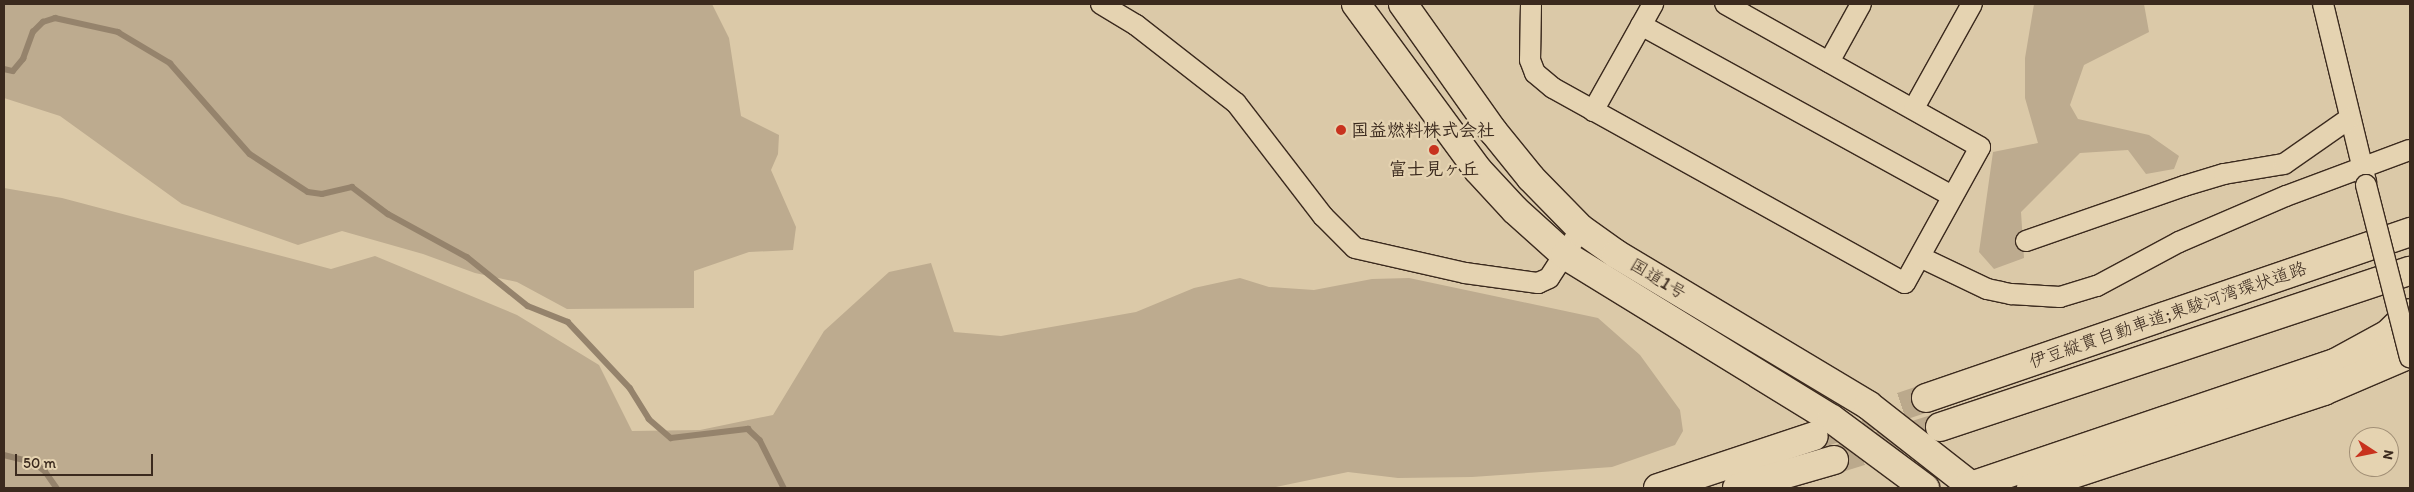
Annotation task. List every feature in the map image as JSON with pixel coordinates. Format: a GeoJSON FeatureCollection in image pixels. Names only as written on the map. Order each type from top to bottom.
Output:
{"type":"FeatureCollection","features":[{"type":"Feature","properties":{"kind":"highway","name":"国道1号"},"geometry":{"type":"LineString","coordinates":[[1356,4],[1478,170],[1515,210],[1565,255],[1832,419],[1925,488]]}},
{"type":"Feature","properties":{"kind":"highway","name":"国道1号"},"geometry":{"type":"LineString","coordinates":[[1404,4],[1493,131],[1531,178],[1581,229],[1616,254],[1860,400],[1970,487]]}},
{"type":"Feature","properties":{"kind":"highway","name":"伊豆縦貫自動車道;東駿河湾環状道路"},"geometry":{"type":"LineString","coordinates":[[1926,398],[2410,232]]}},
{"type":"Feature","properties":{"kind":"highway","name":"伊豆縦貫自動車道;東駿河湾環状道路"},"geometry":{"type":"LineString","coordinates":[[1940,427],[2410,271]]}},
{"type":"Feature","properties":{"kind":"highway"},"geometry":{"type":"LineString","coordinates":[[1970,487],[2335,363],[2388,334],[2410,313]]}},
{"type":"Feature","properties":{"kind":"highway"},"geometry":{"type":"LineString","coordinates":[[2032,488],[2324,391],[2410,356]]}},
{"type":"Feature","properties":{"kind":"highway"},"geometry":{"type":"LineString","coordinates":[[1658,488],[1814,436]]}},
{"type":"Feature","properties":{"kind":"highway"},"geometry":{"type":"LineString","coordinates":[[1737,488],[1834,460]]}},
{"type":"Feature","properties":{"kind":"street"},"geometry":{"type":"LineString","coordinates":[[1101,4],[1136,25],[1236,103],[1323,216],[1355,248],[1465,273],[1538,283],[1549,278],[1581,229]]}},
{"type":"Feature","properties":{"kind":"street"},"geometry":{"type":"LineString","coordinates":[[1531,4],[1530,60],[1535,72],[1553,88],[1905,283],[1980,147],[1914,108],[1829,62],[1752,10],[1725,4]]}},
{"type":"Feature","properties":{"kind":"street"},"geometry":{"type":"LineString","coordinates":[[1592,111],[1653,4]]}},
{"type":"Feature","properties":{"kind":"street"},"geometry":{"type":"LineString","coordinates":[[1829,62],[1860,4]]}},
{"type":"Feature","properties":{"kind":"street"},"geometry":{"type":"LineString","coordinates":[[1914,108],[1972,4]]}},
{"type":"Feature","properties":{"kind":"street"},"geometry":{"type":"LineString","coordinates":[[2323,4],[2364,177],[2410,356]]}},
{"type":"Feature","properties":{"kind":"street"},"geometry":{"type":"LineString","coordinates":[[1641,25],[1952,196]]}},
{"type":"Feature","properties":{"kind":"street"},"geometry":{"type":"LineString","coordinates":[[2026,242],[2184,186],[2224,174],[2284,164],[2350,118]]}},
{"type":"Feature","properties":{"kind":"street"},"geometry":{"type":"LineString","coordinates":[[1920,257],[1987,289],[2060,297],[2098,286],[2179,242],[2286,196],[2364,177],[2410,150]]}},
{"type":"Feature","properties":{"kind":"shaded area"},"geometry":{"type":"Polygon","coordinates":[[[4,4],[712,4],[729,38],[741,116],[779,135],[778,154],[771,170],[796,227],[793,250],[749,252],[694,271],[694,308],[567,309],[517,282],[475,273],[423,254],[342,231],[298,245],[182,204],[60,116],[4,98],[4,4]]]}},
{"type":"Feature","properties":{"kind":"shaded area"},"geometry":{"type":"Polygon","coordinates":[[[2034,4],[2144,4],[2149,32],[2084,65],[2070,105],[2078,119],[2149,135],[2179,156],[2174,169],[2146,174],[2128,150],[2080,153],[2021,212],[2024,258],[1994,269],[1979,252],[1993,152],[2038,143],[2025,98],[2025,58],[2034,4]]]}},
{"type":"Feature","properties":{"kind":"shaded area"},"geometry":{"type":"Polygon","coordinates":[[[4,188],[62,198],[331,269],[375,256],[517,315],[599,365],[632,431],[700,430],[773,415],[824,331],[889,272],[931,263],[954,332],[1001,336],[1136,312],[1194,288],[1240,278],[1269,287],[1314,290],[1372,279],[1409,278],[1598,318],[1640,355],[1680,410],[1683,431],[1675,445],[1612,467],[1472,477],[1398,478],[1348,472],[1271,488],[4,488],[4,188]]]}},
{"type":"Feature","properties":{"kind":"waterway"},"geometry":{"type":"LineString","coordinates":[[4,69],[13,71],[23,59],[33,32],[43,22],[55,18],[118,32],[170,63],[250,154],[308,192],[322,194],[352,187],[388,214],[467,257],[528,306],[568,322],[630,388],[649,419],[671,438],[748,429],[760,440],[784,488]]}},
{"type":"Feature","properties":{"kind":"waterway"},"geometry":{"type":"LineString","coordinates":[[4,455],[33,462],[45,471],[57,488]]}},
{"type":"Feature","properties":{"kind":"tunnel"},"geometry":{"type":"LineString","coordinates":[[1822,433],[1926,398]]}},
{"type":"Feature","properties":{"kind":"tunnel"},"geometry":{"type":"LineString","coordinates":[[1834,460],[1940,427]]}},
{"type":"Feature","properties":{"kind":"place","name":"国益燃料株式会社"},"geometry":{"type":"Point","coordinates":[1341,130]}},
{"type":"Feature","properties":{"kind":"place","name":"富士見ヶ丘"},"geometry":{"type":"Point","coordinates":[1434,150]}}]}
